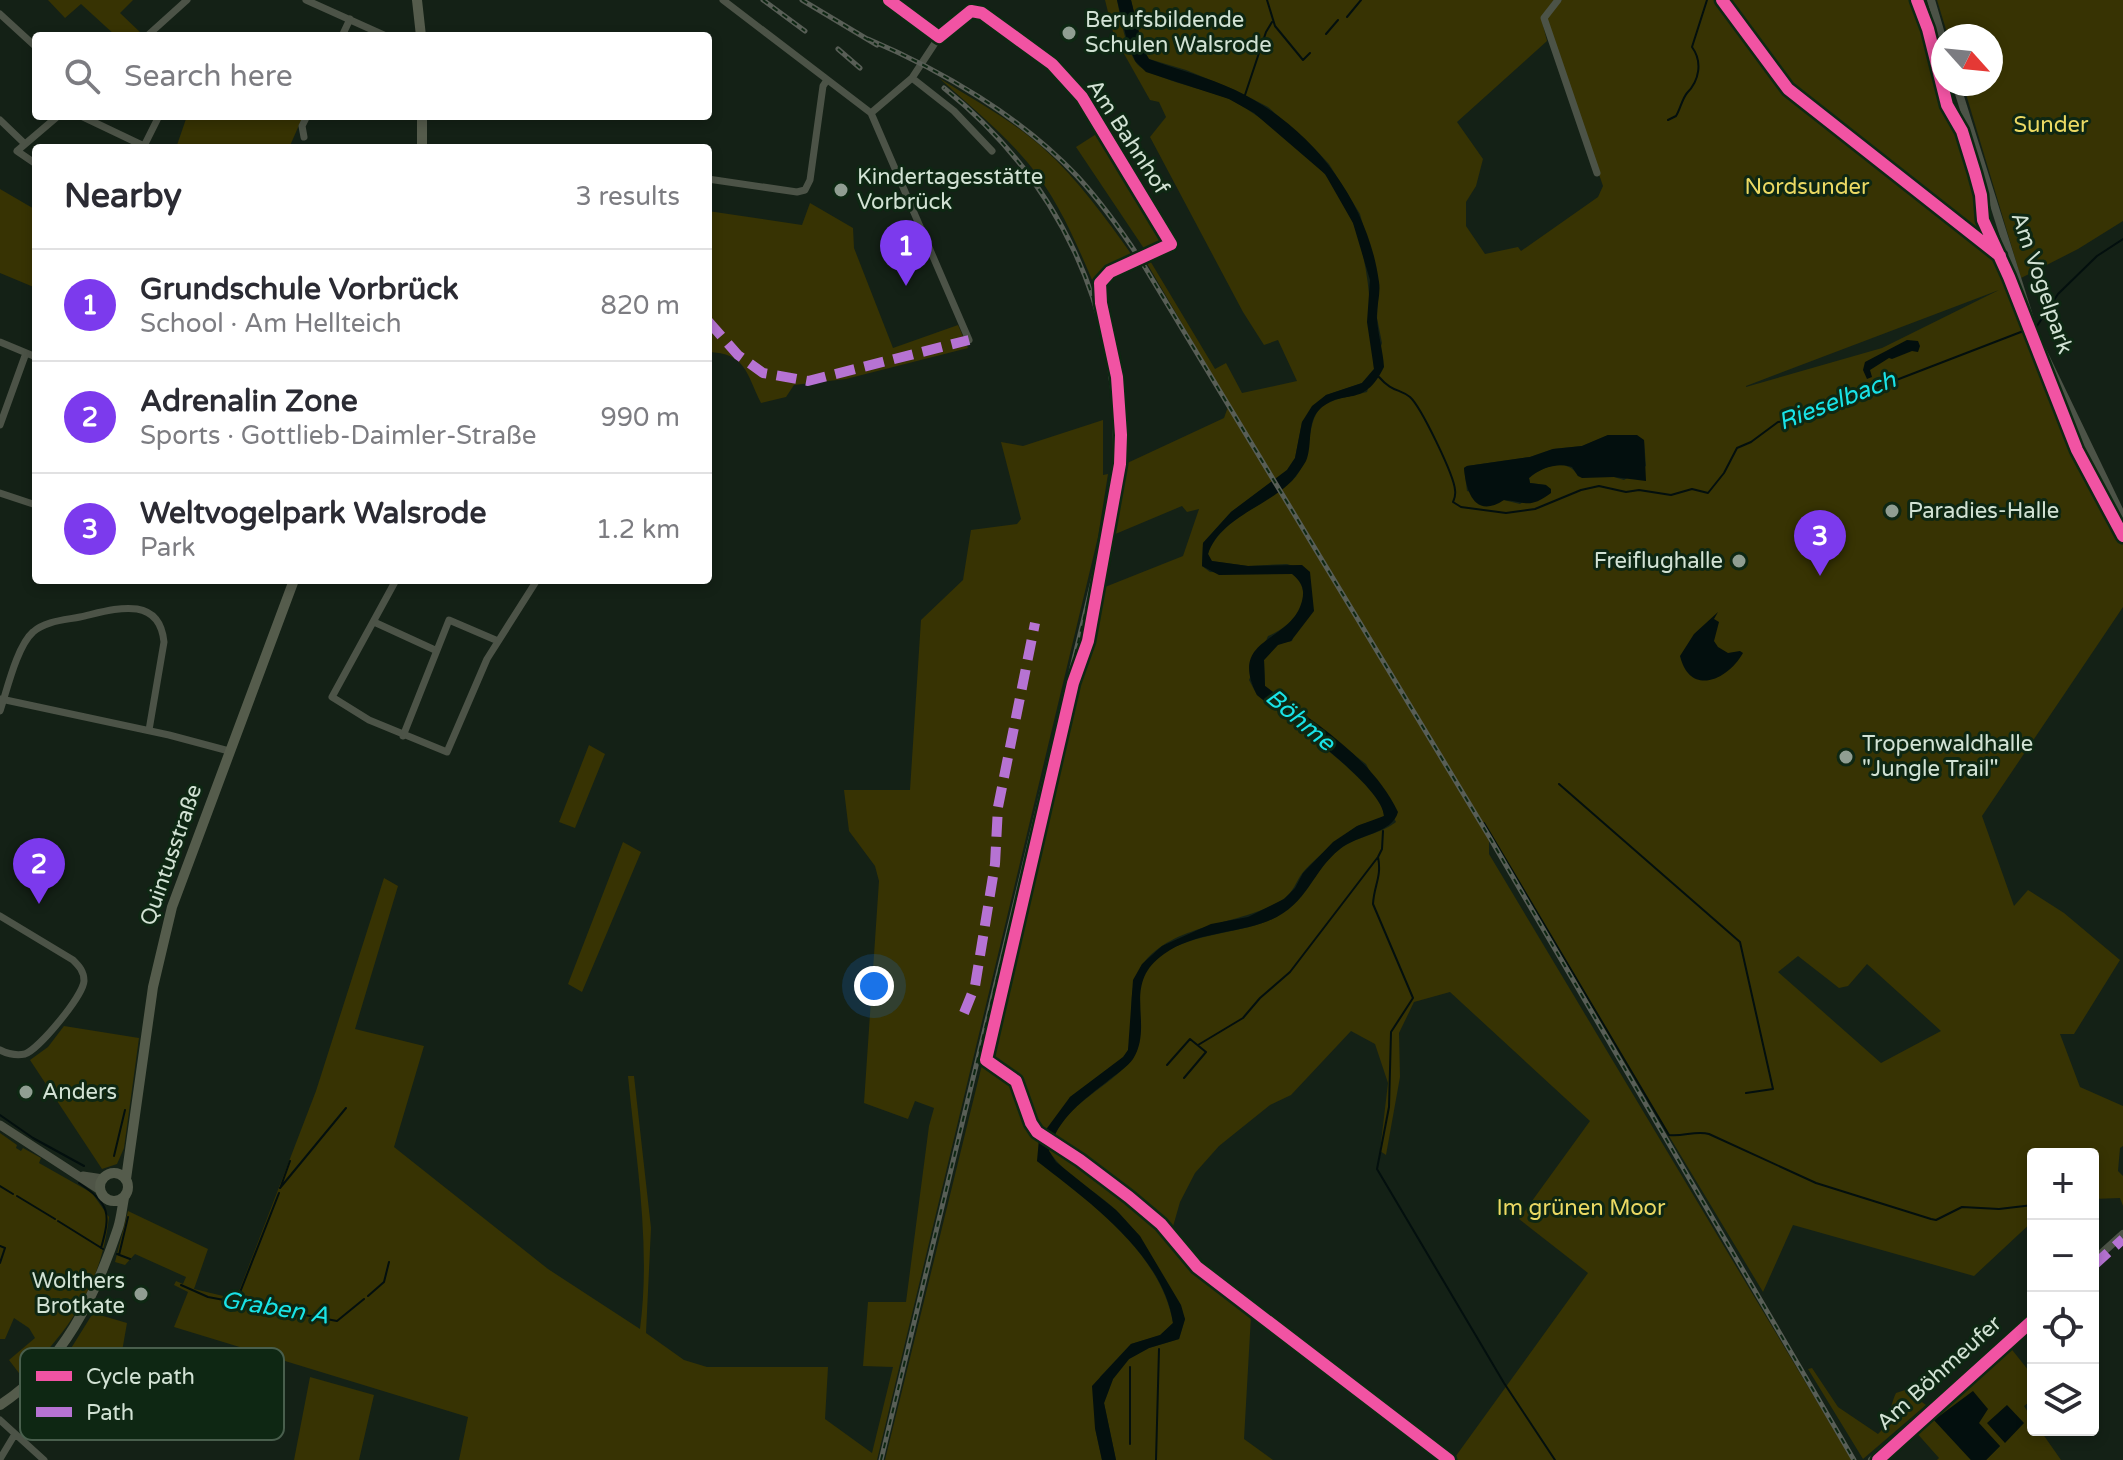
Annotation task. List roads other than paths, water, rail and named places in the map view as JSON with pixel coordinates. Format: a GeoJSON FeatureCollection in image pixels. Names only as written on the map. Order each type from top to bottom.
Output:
{"type":"FeatureCollection","features":[{"type":"Feature","properties":{"kind":"main road"},"geometry":{"type":"LineString","coordinates":[[417,0],[421,32]]}},
{"type":"Feature","properties":{"kind":"main road"},"geometry":{"type":"LineString","coordinates":[[422,120],[422,144]]}},
{"type":"Feature","properties":{"kind":"main road","name":"Quintusstraße"},"geometry":{"type":"LineString","coordinates":[[126,1179],[127,1153],[162,945],[187,863],[292,584]]}},
{"type":"Feature","properties":{"kind":"main road"},"geometry":{"type":"LineString","coordinates":[[0,1125],[80,1175],[102,1184]]}},
{"type":"Feature","properties":{"kind":"main road","name":"Quintusstraße"},"geometry":{"type":"LineString","coordinates":[[115,1173],[127,1153]]}},
{"type":"Feature","properties":{"kind":"main road"},"geometry":{"type":"LineString","coordinates":[[59,1348],[96,1287],[128,1191],[126,1179],[115,1173],[102,1184]]}},
{"type":"Feature","properties":{"kind":"main road"},"geometry":{"type":"LineString","coordinates":[[102,1184],[104,1197],[111,1201],[124,1198]]}},
{"type":"Feature","properties":{"kind":"main road"},"geometry":{"type":"LineString","coordinates":[[111,1201],[113,1237]]}},
{"type":"Feature","properties":{"kind":"main road"},"geometry":{"type":"LineString","coordinates":[[0,1405],[20,1389]]}},
{"type":"Feature","properties":{"kind":"street"},"geometry":{"type":"LineString","coordinates":[[151,32],[187,0]]}},
{"type":"Feature","properties":{"kind":"street"},"geometry":{"type":"LineString","coordinates":[[306,0],[378,32]]}},
{"type":"Feature","properties":{"kind":"street"},"geometry":{"type":"LineString","coordinates":[[723,0],[871,113],[969,340]]}},
{"type":"Feature","properties":{"kind":"street"},"geometry":{"type":"LineString","coordinates":[[871,113],[912,78],[939,37],[889,0]]}},
{"type":"Feature","properties":{"kind":"street"},"geometry":{"type":"LineString","coordinates":[[1558,0],[1544,18],[1597,173]]}},
{"type":"Feature","properties":{"kind":"street"},"geometry":{"type":"LineString","coordinates":[[1931,0],[1938,24]]}},
{"type":"Feature","properties":{"kind":"street","name":"Am Bahnhof"},"geometry":{"type":"LineString","coordinates":[[939,37],[967,14],[976,11],[1052,64],[1082,97],[1171,244]]}},
{"type":"Feature","properties":{"kind":"street"},"geometry":{"type":"LineString","coordinates":[[0,14],[32,43]]}},
{"type":"Feature","properties":{"kind":"street"},"geometry":{"type":"LineString","coordinates":[[344,32],[350,19]]}},
{"type":"Feature","properties":{"kind":"street"},"geometry":{"type":"LineString","coordinates":[[912,78],[954,111],[992,151]]}},
{"type":"Feature","properties":{"kind":"street"},"geometry":{"type":"LineString","coordinates":[[712,180],[781,191],[805,190],[810,180],[823,86],[827,80]]}},
{"type":"Feature","properties":{"kind":"street","name":"Am Vogelpark"},"geometry":{"type":"LineString","coordinates":[[1960,96],[2035,335],[2123,518]]}},
{"type":"Feature","properties":{"kind":"street"},"geometry":{"type":"LineString","coordinates":[[0,120],[25,144]]}},
{"type":"Feature","properties":{"kind":"street"},"geometry":{"type":"LineString","coordinates":[[32,161],[17,151],[53,120]]}},
{"type":"Feature","properties":{"kind":"street"},"geometry":{"type":"LineString","coordinates":[[89,120],[137,144]]}},
{"type":"Feature","properties":{"kind":"street"},"geometry":{"type":"LineString","coordinates":[[145,144],[157,120]]}},
{"type":"Feature","properties":{"kind":"street"},"geometry":{"type":"LineString","coordinates":[[304,137],[302,126],[305,120]]}},
{"type":"Feature","properties":{"kind":"street"},"geometry":{"type":"LineString","coordinates":[[0,342],[32,355]]}},
{"type":"Feature","properties":{"kind":"street"},"geometry":{"type":"LineString","coordinates":[[0,425],[26,353]]}},
{"type":"Feature","properties":{"kind":"street"},"geometry":{"type":"LineString","coordinates":[[0,493],[32,504]]}},
{"type":"Feature","properties":{"kind":"street"},"geometry":{"type":"LineString","coordinates":[[394,584],[332,697],[369,720],[447,752],[478,676],[534,584]]}},
{"type":"Feature","properties":{"kind":"street"},"geometry":{"type":"LineString","coordinates":[[0,711],[23,646],[37,628],[122,608],[139,609],[154,618],[160,626],[164,642],[149,730]]}},
{"type":"Feature","properties":{"kind":"street"},"geometry":{"type":"LineString","coordinates":[[403,736],[449,620],[498,641]]}},
{"type":"Feature","properties":{"kind":"street"},"geometry":{"type":"LineString","coordinates":[[374,622],[435,650]]}},
{"type":"Feature","properties":{"kind":"street"},"geometry":{"type":"LineString","coordinates":[[2,699],[149,730],[229,751]]}},
{"type":"Feature","properties":{"kind":"street"},"geometry":{"type":"LineString","coordinates":[[0,916],[73,960],[81,969],[84,982],[79,995],[38,1046],[19,1055],[0,1050]]}},
{"type":"Feature","properties":{"kind":"street"},"geometry":{"type":"LineString","coordinates":[[2099,1256],[2123,1234]]}},
{"type":"Feature","properties":{"kind":"street","name":"Am Böhmeufer"},"geometry":{"type":"LineString","coordinates":[[1872,1460],[2027,1320]]}},
{"type":"Feature","properties":{"kind":"street"},"geometry":{"type":"LineString","coordinates":[[0,1420],[20,1438]]}},
{"type":"Feature","properties":{"kind":"street"},"geometry":{"type":"LineString","coordinates":[[0,1459],[15,1434]]}},
{"type":"Feature","properties":{"kind":"street"},"geometry":{"type":"LineString","coordinates":[[22,1440],[44,1460]]}},
{"type":"Feature","properties":{"kind":"water","name":"Böhme"},"geometry":{"type":"Polygon","coordinates":[[[1117,0],[1131,0],[1143,49],[1149,59],[1235,90],[1288,123],[1311,145],[1348,194],[1373,252],[1379,287],[1377,319],[1384,367],[1369,389],[1337,399],[1320,409],[1311,427],[1306,461],[1296,475],[1274,496],[1235,520],[1214,541],[1208,554],[1212,561],[1248,566],[1302,565],[1310,572],[1314,611],[1291,641],[1278,645],[1264,660],[1265,686],[1357,757],[1387,792],[1398,812],[1389,825],[1340,849],[1301,897],[1281,914],[1255,925],[1188,941],[1164,954],[1151,966],[1141,991],[1141,1032],[1133,1059],[1073,1110],[1053,1139],[1049,1151],[1056,1162],[1116,1210],[1140,1236],[1181,1305],[1185,1319],[1179,1339],[1149,1348],[1129,1359],[1113,1379],[1104,1403],[1116,1460],[1102,1460],[1095,1428],[1092,1386],[1131,1344],[1160,1335],[1173,1323],[1167,1298],[1139,1252],[1100,1211],[1037,1161],[1039,1139],[1070,1097],[1128,1050],[1133,980],[1142,964],[1162,946],[1211,924],[1248,917],[1284,899],[1303,873],[1333,842],[1357,826],[1384,816],[1379,803],[1350,770],[1257,695],[1250,676],[1250,661],[1255,651],[1296,615],[1303,597],[1298,580],[1292,574],[1219,575],[1202,566],[1203,543],[1231,512],[1287,470],[1295,458],[1302,422],[1312,406],[1326,395],[1362,383],[1374,369],[1367,322],[1370,280],[1353,223],[1325,174],[1254,113],[1229,99],[1146,72],[1135,61],[1117,0]]]}},
{"type":"Feature","properties":{"kind":"water"},"geometry":{"type":"Polygon","coordinates":[[[1907,340],[1918,341],[1918,352],[1889,358],[1870,370],[1872,377],[1867,379],[1863,370],[1865,362],[1907,340]]]}},
{"type":"Feature","properties":{"kind":"water"},"geometry":{"type":"Polygon","coordinates":[[[1608,435],[1637,435],[1644,440],[1646,481],[1614,477],[1582,478],[1572,467],[1561,465],[1538,471],[1529,478],[1530,483],[1546,485],[1551,489],[1551,493],[1533,503],[1504,500],[1494,505],[1479,505],[1470,494],[1464,468],[1467,466],[1582,446],[1608,435]]]}},
{"type":"Feature","properties":{"kind":"water"},"geometry":{"type":"Polygon","coordinates":[[[1718,612],[1714,619],[1719,622],[1714,641],[1728,653],[1743,653],[1719,677],[1700,680],[1685,669],[1680,656],[1694,634],[1718,612]]]}},
{"type":"Feature","properties":{"kind":"water"},"geometry":{"type":"Polygon","coordinates":[[[1973,1391],[1988,1409],[1979,1423],[2000,1446],[1986,1460],[1971,1460],[1934,1420],[1973,1391]]]}},
{"type":"Feature","properties":{"kind":"water"},"geometry":{"type":"Polygon","coordinates":[[[2007,1405],[2024,1423],[2005,1443],[1987,1423],[2007,1405]]]}},
{"type":"Feature","properties":{"kind":"waterway"},"geometry":{"type":"LineString","coordinates":[[1267,0],[1275,26],[1303,60],[1310,53]]}},
{"type":"Feature","properties":{"kind":"waterway"},"geometry":{"type":"LineString","coordinates":[[1347,17],[1361,0]]}},
{"type":"Feature","properties":{"kind":"waterway"},"geometry":{"type":"LineString","coordinates":[[1668,120],[1676,116],[1697,77],[1698,59],[1692,47],[1707,0]]}},
{"type":"Feature","properties":{"kind":"waterway"},"geometry":{"type":"LineString","coordinates":[[1326,34],[1338,20]]}},
{"type":"Feature","properties":{"kind":"waterway"},"geometry":{"type":"LineString","coordinates":[[1245,95],[1272,22]]}},
{"type":"Feature","properties":{"kind":"waterway","name":"Rieselbach"},"geometry":{"type":"LineString","coordinates":[[2037,326],[2058,294],[2097,256],[2123,239]]}},
{"type":"Feature","properties":{"kind":"waterway","name":"Rieselbach"},"geometry":{"type":"LineString","coordinates":[[1379,377],[1410,397],[1422,414],[1453,482],[1453,502],[1461,507],[1506,513],[1535,509],[1599,486],[1626,492],[1639,490],[1671,495],[1692,489],[1708,493],[1724,473],[1737,448],[1751,442],[1778,422],[1795,420],[1814,408],[1847,399],[2026,330]]}},
{"type":"Feature","properties":{"kind":"waterway"},"geometry":{"type":"LineString","coordinates":[[1559,784],[1740,942],[1773,1089],[1746,1093]]}},
{"type":"Feature","properties":{"kind":"waterway"},"geometry":{"type":"LineString","coordinates":[[1484,823],[1669,1135],[1709,1134],[1816,1183],[1936,1220],[1962,1207],[1999,1209],[2027,1206]]}},
{"type":"Feature","properties":{"kind":"waterway"},"geometry":{"type":"LineString","coordinates":[[1198,1045],[1243,1018],[1260,998],[1290,972],[1378,857],[1382,849],[1383,831]]}},
{"type":"Feature","properties":{"kind":"waterway"},"geometry":{"type":"LineString","coordinates":[[1378,857],[1373,904],[1413,998],[1391,1032],[1389,1107],[1377,1169],[1504,1383],[1555,1460]]}},
{"type":"Feature","properties":{"kind":"waterway"},"geometry":{"type":"LineString","coordinates":[[1167,1065],[1190,1039],[1206,1052],[1184,1078]]}},
{"type":"Feature","properties":{"kind":"waterway"},"geometry":{"type":"LineString","coordinates":[[280,1188],[346,1108]]}},
{"type":"Feature","properties":{"kind":"waterway"},"geometry":{"type":"LineString","coordinates":[[114,1156],[125,1110]]}},
{"type":"Feature","properties":{"kind":"waterway"},"geometry":{"type":"LineString","coordinates":[[0,1115],[33,1138],[84,1166]]}},
{"type":"Feature","properties":{"kind":"waterway"},"geometry":{"type":"LineString","coordinates":[[281,1186],[290,1161]]}},
{"type":"Feature","properties":{"kind":"waterway"},"geometry":{"type":"LineString","coordinates":[[79,1183],[97,1197],[105,1210],[107,1218],[101,1248]]}},
{"type":"Feature","properties":{"kind":"waterway","name":"Graben A"},"geometry":{"type":"LineString","coordinates":[[0,1186],[13,1194]]}},
{"type":"Feature","properties":{"kind":"waterway"},"geometry":{"type":"LineString","coordinates":[[237,1300],[279,1193]]}},
{"type":"Feature","properties":{"kind":"waterway","name":"Graben A"},"geometry":{"type":"LineString","coordinates":[[17,1196],[55,1219]]}},
{"type":"Feature","properties":{"kind":"waterway"},"geometry":{"type":"LineString","coordinates":[[119,1255],[128,1217]]}},
{"type":"Feature","properties":{"kind":"waterway","name":"Graben A"},"geometry":{"type":"LineString","coordinates":[[58,1221],[103,1249]]}},
{"type":"Feature","properties":{"kind":"waterway"},"geometry":{"type":"LineString","coordinates":[[0,1246],[5,1248],[0,1263]]}},
{"type":"Feature","properties":{"kind":"waterway","name":"Graben A"},"geometry":{"type":"LineString","coordinates":[[117,1254],[130,1259]]}},
{"type":"Feature","properties":{"kind":"waterway","name":"Graben A"},"geometry":{"type":"LineString","coordinates":[[368,1296],[384,1282],[389,1262]]}},
{"type":"Feature","properties":{"kind":"waterway","name":"Graben A"},"geometry":{"type":"LineString","coordinates":[[181,1285],[208,1297],[337,1321],[364,1299]]}},
{"type":"Feature","properties":{"kind":"waterway"},"geometry":{"type":"LineString","coordinates":[[1156,1460],[1159,1349]]}},
{"type":"Feature","properties":{"kind":"waterway"},"geometry":{"type":"LineString","coordinates":[[1130,1367],[1130,1444]]}},
{"type":"Feature","properties":{"kind":"railway"},"geometry":{"type":"LineString","coordinates":[[763,0],[805,31]]}},
{"type":"Feature","properties":{"kind":"railway"},"geometry":{"type":"LineString","coordinates":[[802,0],[877,45]]}},
{"type":"Feature","properties":{"kind":"railway"},"geometry":{"type":"LineString","coordinates":[[868,39],[980,97],[1031,134],[1077,176],[1126,237],[1490,838],[1854,1460]]}},
{"type":"Feature","properties":{"kind":"railway"},"geometry":{"type":"LineString","coordinates":[[838,49],[860,68]]}},
{"type":"Feature","properties":{"kind":"railway"},"geometry":{"type":"LineString","coordinates":[[881,1460],[1102,543],[1115,458],[1114,403],[1107,351],[1094,300],[1075,252],[1050,207],[1020,164],[985,125],[944,88]]}},
{"type":"Feature","properties":{"kind":"place","name":"Berufsbildende Schulen Walsrode"},"geometry":{"type":"Point","coordinates":[1069,33]}},
{"type":"Feature","properties":{"kind":"place","name":"Kindertagesstätte Vorbrück"},"geometry":{"type":"Point","coordinates":[841,190]}},
{"type":"Feature","properties":{"kind":"place","name":"Grundschule Vorbrück"},"geometry":{"type":"Point","coordinates":[906,286]}},
{"type":"Feature","properties":{"kind":"place","name":"Paradies-Halle"},"geometry":{"type":"Point","coordinates":[1892,511]}},
{"type":"Feature","properties":{"kind":"place","name":"Freiflughalle"},"geometry":{"type":"Point","coordinates":[1739,561]}},
{"type":"Feature","properties":{"kind":"place","name":"Weltvogelpark Walsrode"},"geometry":{"type":"Point","coordinates":[1820,576]}},
{"type":"Feature","properties":{"kind":"place","name":"Tropenwaldhalle \"Jungle Trail\""},"geometry":{"type":"Point","coordinates":[1846,757]}},
{"type":"Feature","properties":{"kind":"place","name":"Adrenalin Zone"},"geometry":{"type":"Point","coordinates":[39,904]}},
{"type":"Feature","properties":{"kind":"place","name":"Anders"},"geometry":{"type":"Point","coordinates":[26,1092]}},
{"type":"Feature","properties":{"kind":"place","name":"Wolthers Brotkate"},"geometry":{"type":"Point","coordinates":[141,1294]}},
{"type":"Feature","properties":{"kind":"park label","name":"Sunder"},"geometry":{"type":"Point","coordinates":[2051,125]}},
{"type":"Feature","properties":{"kind":"park label","name":"Nordsunder"},"geometry":{"type":"Point","coordinates":[1807,187]}},
{"type":"Feature","properties":{"kind":"park label","name":"Im grünen Moor"},"geometry":{"type":"Point","coordinates":[1581,1208]}}]}
